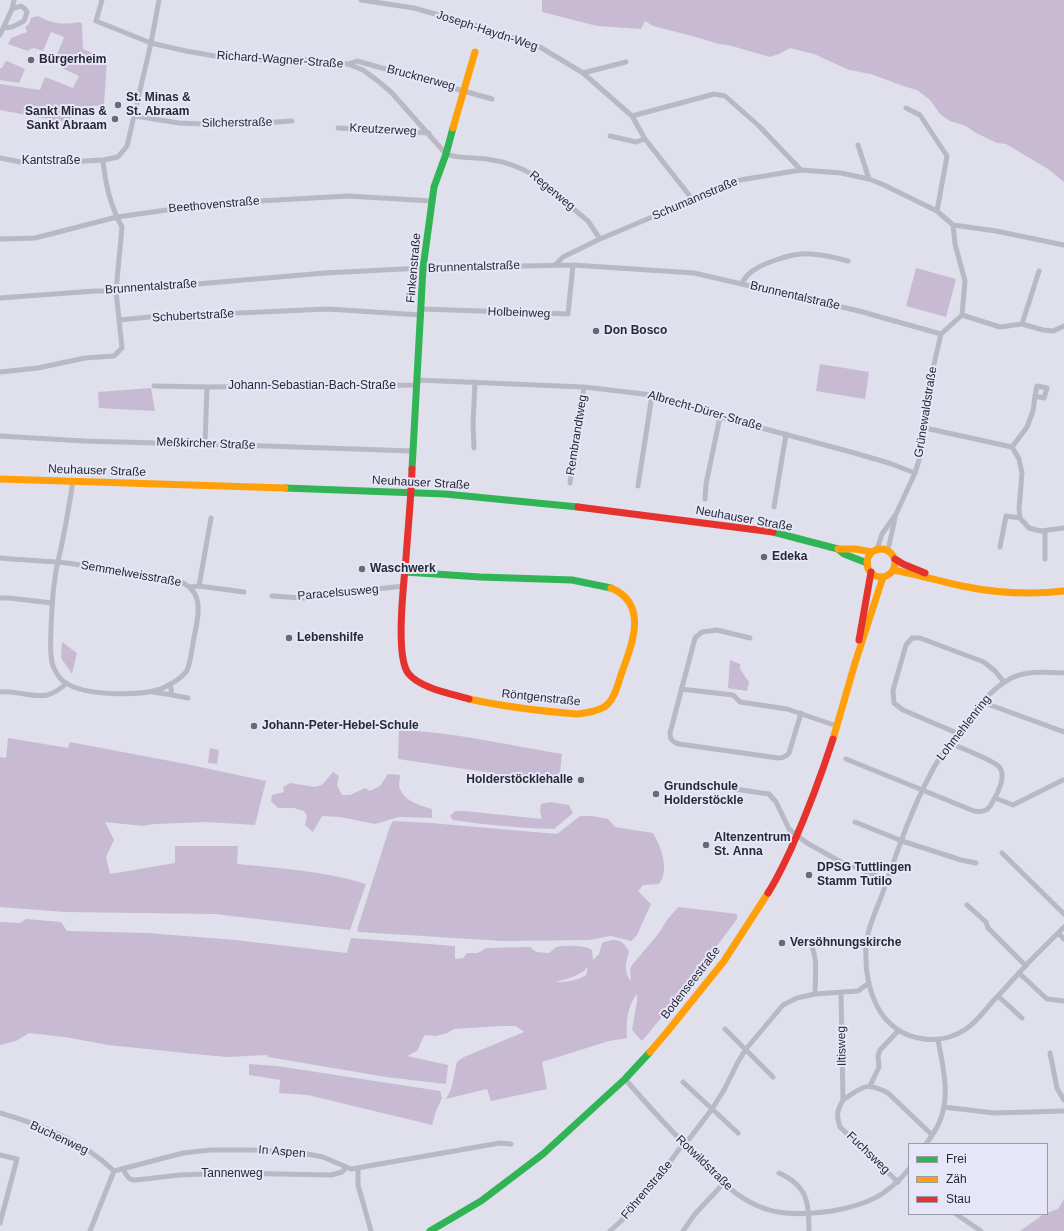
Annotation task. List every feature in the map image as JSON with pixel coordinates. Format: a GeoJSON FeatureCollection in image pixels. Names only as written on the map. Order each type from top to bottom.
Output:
{"type":"FeatureCollection","features":[{"type":"Feature","properties":{"kind":"street"},"geometry":{"type":"LineString","coordinates":[[0,35],[12,9],[14,0]]}},
{"type":"Feature","properties":{"kind":"street","name":"Richard-Wagner-Straße"},"geometry":{"type":"LineString","coordinates":[[102,0],[96,21],[151,43],[232,59],[301,59],[348,64],[363,70],[378,80],[391,92],[446,154]]}},
{"type":"Feature","properties":{"kind":"street","name":"Kantstraße"},"geometry":{"type":"LineString","coordinates":[[0,158],[20,162],[49,163],[103,160],[118,156],[127,146],[135,116],[151,43],[158,0]]}},
{"type":"Feature","properties":{"kind":"street","name":"Joseph-Haydn-Weg"},"geometry":{"type":"LineString","coordinates":[[361,0],[414,8],[485,28],[540,47],[583,73],[632,116],[646,139],[693,200]]}},
{"type":"Feature","properties":{"kind":"street"},"geometry":{"type":"LineString","coordinates":[[4,28],[24,21],[27,12],[25,9],[21,6],[12,9]]}},
{"type":"Feature","properties":{"kind":"street","name":"Finkenstraße"},"geometry":{"type":"LineString","coordinates":[[411,492],[423,268],[434,187],[446,154],[475,52]]}},
{"type":"Feature","properties":{"kind":"street","name":"Brucknerweg"},"geometry":{"type":"LineString","coordinates":[[348,64],[357,61],[492,99]]}},
{"type":"Feature","properties":{"kind":"street"},"geometry":{"type":"LineString","coordinates":[[583,73],[626,62]]}},
{"type":"Feature","properties":{"kind":"street"},"geometry":{"type":"LineString","coordinates":[[632,116],[714,94],[725,96],[759,126],[801,170]]}},
{"type":"Feature","properties":{"kind":"street"},"geometry":{"type":"LineString","coordinates":[[906,108],[920,115],[947,156],[937,211]]}},
{"type":"Feature","properties":{"kind":"street","name":"Silcherstraße"},"geometry":{"type":"LineString","coordinates":[[135,116],[179,123],[227,125],[292,121]]}},
{"type":"Feature","properties":{"kind":"street","name":"Kreutzerweg"},"geometry":{"type":"LineString","coordinates":[[338,128],[428,133]]}},
{"type":"Feature","properties":{"kind":"street"},"geometry":{"type":"LineString","coordinates":[[610,136],[636,142],[646,139]]}},
{"type":"Feature","properties":{"kind":"street"},"geometry":{"type":"LineString","coordinates":[[858,145],[869,180]]}},
{"type":"Feature","properties":{"kind":"street","name":"Regerweg"},"geometry":{"type":"LineString","coordinates":[[446,154],[452,156],[486,158],[508,163],[524,170],[533,175],[588,221],[600,239]]}},
{"type":"Feature","properties":{"kind":"street"},"geometry":{"type":"LineString","coordinates":[[0,372],[38,368],[85,358],[114,356],[122,348],[116,291],[122,226],[117,217],[104,177],[103,160]]}},
{"type":"Feature","properties":{"kind":"street","name":"Schumannstraße"},"geometry":{"type":"LineString","coordinates":[[555,265],[563,257],[600,239],[740,180],[801,170],[841,173],[884,185],[937,211],[953,225]]}},
{"type":"Feature","properties":{"kind":"street","name":"Beethovenstraße"},"geometry":{"type":"LineString","coordinates":[[0,239],[35,238],[117,217],[241,202],[348,196],[432,201]]}},
{"type":"Feature","properties":{"kind":"street"},"geometry":{"type":"LineString","coordinates":[[941,334],[962,315],[964,281],[955,244],[953,225],[996,231],[1064,245]]}},
{"type":"Feature","properties":{"kind":"street"},"geometry":{"type":"LineString","coordinates":[[741,284],[748,274],[755,269],[789,256],[811,254],[848,261]]}},
{"type":"Feature","properties":{"kind":"street","name":"Brunnentalstraße"},"geometry":{"type":"LineString","coordinates":[[0,298],[95,291],[116,291],[325,273],[423,268],[573,265],[694,273],[859,311],[941,334]]}},
{"type":"Feature","properties":{"kind":"street","name":"Holbeinweg"},"geometry":{"type":"LineString","coordinates":[[421,312],[568,314],[573,265]]}},
{"type":"Feature","properties":{"kind":"street"},"geometry":{"type":"LineString","coordinates":[[1022,324],[1039,271]]}},
{"type":"Feature","properties":{"kind":"street","name":"Schubertstraße"},"geometry":{"type":"LineString","coordinates":[[120,320],[149,317],[327,309],[421,312]]}},
{"type":"Feature","properties":{"kind":"street"},"geometry":{"type":"LineString","coordinates":[[962,315],[1000,327],[1022,324],[1043,330],[1053,331],[1064,326]]}},
{"type":"Feature","properties":{"kind":"street","name":"Grünewaldstraße"},"geometry":{"type":"LineString","coordinates":[[874,551],[882,534],[896,514],[915,473],[925,428],[931,377],[941,334]]}},
{"type":"Feature","properties":{"kind":"street","name":"Albrecht-Dürer-Straße"},"geometry":{"type":"LineString","coordinates":[[417,382],[475,382],[584,387],[652,395],[702,412],[888,463],[915,473]]}},
{"type":"Feature","properties":{"kind":"street","name":"Johann-Sebastian-Bach-Straße"},"geometry":{"type":"LineString","coordinates":[[154,386],[207,387],[417,382]]}},
{"type":"Feature","properties":{"kind":"street"},"geometry":{"type":"LineString","coordinates":[[474,448],[473,424],[475,382]]}},
{"type":"Feature","properties":{"kind":"street"},"geometry":{"type":"LineString","coordinates":[[205,444],[207,387]]}},
{"type":"Feature","properties":{"kind":"street","name":"Rembrandtweg"},"geometry":{"type":"LineString","coordinates":[[570,483],[584,387]]}},
{"type":"Feature","properties":{"kind":"street"},"geometry":{"type":"LineString","coordinates":[[638,486],[652,395]]}},
{"type":"Feature","properties":{"kind":"street"},"geometry":{"type":"LineString","coordinates":[[1012,447],[1027,427],[1033,411],[1036,396]]}},
{"type":"Feature","properties":{"kind":"street"},"geometry":{"type":"LineString","coordinates":[[705,499],[706,484],[720,417]]}},
{"type":"Feature","properties":{"kind":"street"},"geometry":{"type":"LineString","coordinates":[[925,428],[1012,447],[1019,459],[1022,473],[1019,509],[1020,518],[1029,528],[1045,532],[1064,528]]}},
{"type":"Feature","properties":{"kind":"street"},"geometry":{"type":"LineString","coordinates":[[774,507],[786,434]]}},
{"type":"Feature","properties":{"kind":"street","name":"Meßkircher Straße"},"geometry":{"type":"LineString","coordinates":[[0,436],[84,441],[413,452]]}},
{"type":"Feature","properties":{"kind":"street","name":"Neuhauser Straße"},"geometry":{"type":"LineString","coordinates":[[0,479],[445,494],[566,506],[749,528],[769,531],[838,549],[874,551]]}},
{"type":"Feature","properties":{"kind":"street"},"geometry":{"type":"LineString","coordinates":[[0,692],[9,691],[48,695],[66,684],[60,679],[54,667],[52,657],[52,603],[55,577],[73,481]]}},
{"type":"Feature","properties":{"kind":"street","name":"Röntgenstraße"},"geometry":{"type":"LineString","coordinates":[[406,572],[480,577],[572,580],[613,589],[624,596],[629,602],[633,611],[635,622],[635,628],[614,696],[604,707],[587,714],[536,711],[495,704],[443,692],[420,683],[408,673],[402,660],[401,629],[411,492]]}},
{"type":"Feature","properties":{"kind":"street","name":"Grünewaldstraße"},"geometry":{"type":"LineString","coordinates":[[888,550],[896,514]]}},
{"type":"Feature","properties":{"kind":"street"},"geometry":{"type":"LineString","coordinates":[[1000,546],[1006,516],[1020,518]]}},
{"type":"Feature","properties":{"kind":"street"},"geometry":{"type":"LineString","coordinates":[[200,586],[211,518]]}},
{"type":"Feature","properties":{"kind":"street"},"geometry":{"type":"LineString","coordinates":[[1044,559],[1045,532]]}},
{"type":"Feature","properties":{"kind":"street","name":"Neuhauser Straße"},"geometry":{"type":"LineString","coordinates":[[838,549],[844,554],[867,563]]}},
{"type":"Feature","properties":{"kind":"street"},"geometry":{"type":"LineString","coordinates":[[895,559],[893,570],[889,575],[883,577],[874,575],[870,572],[867,563],[874,551],[883,549],[888,550],[895,559],[903,564],[940,580]]}},
{"type":"Feature","properties":{"kind":"street","name":"Semmelweisstraße"},"geometry":{"type":"LineString","coordinates":[[0,558],[58,562],[172,579],[182,582],[190,587],[197,598],[198,605],[191,655],[186,671],[170,684],[150,691],[116,694],[97,692],[66,684]]}},
{"type":"Feature","properties":{"kind":"street"},"geometry":{"type":"LineString","coordinates":[[893,570],[984,590],[1012,594],[1064,592]]}},
{"type":"Feature","properties":{"kind":"street","name":"Bodenseestraße"},"geometry":{"type":"LineString","coordinates":[[855,663],[870,572]]}},
{"type":"Feature","properties":{"kind":"street","name":"Bodenseestraße"},"geometry":{"type":"LineString","coordinates":[[430,1231],[466,1212],[543,1154],[625,1079],[667,1032],[724,961],[775,882],[797,836],[814,795],[883,577]]}},
{"type":"Feature","properties":{"kind":"street"},"geometry":{"type":"LineString","coordinates":[[190,587],[200,586],[244,592]]}},
{"type":"Feature","properties":{"kind":"street","name":"Paracelsusweg"},"geometry":{"type":"LineString","coordinates":[[272,596],[302,598],[322,597],[339,593],[404,586]]}},
{"type":"Feature","properties":{"kind":"street"},"geometry":{"type":"LineString","coordinates":[[0,598],[52,603]]}},
{"type":"Feature","properties":{"kind":"street"},"geometry":{"type":"LineString","coordinates":[[750,638],[717,630],[702,632],[695,638],[670,733],[671,740],[674,743],[679,744],[778,758],[784,757],[789,753],[801,713]]}},
{"type":"Feature","properties":{"kind":"street"},"geometry":{"type":"LineString","coordinates":[[957,733],[903,710],[894,703],[892,690],[906,644],[912,638],[920,638],[984,662],[995,671],[1004,682]]}},
{"type":"Feature","properties":{"kind":"street","name":"Lohmehlenring"},"geometry":{"type":"LineString","coordinates":[[1064,673],[1039,672],[1009,678],[982,702],[957,733],[939,759],[923,790],[869,929],[866,945],[871,994],[877,1007],[898,1031],[915,1038],[938,1040],[952,1036],[965,1030],[974,1023],[1019,973],[1064,927]]}},
{"type":"Feature","properties":{"kind":"street"},"geometry":{"type":"LineString","coordinates":[[170,684],[172,695]]}},
{"type":"Feature","properties":{"kind":"street"},"geometry":{"type":"LineString","coordinates":[[681,688],[733,695],[740,702],[787,709],[837,726]]}},
{"type":"Feature","properties":{"kind":"street","name":"Semmelweisstraße"},"geometry":{"type":"LineString","coordinates":[[150,691],[188,698]]}},
{"type":"Feature","properties":{"kind":"street"},"geometry":{"type":"LineString","coordinates":[[982,702],[1064,732]]}},
{"type":"Feature","properties":{"kind":"street"},"geometry":{"type":"LineString","coordinates":[[846,759],[974,810],[981,812],[986,811],[995,798],[1001,784],[1002,774],[1000,768],[992,762],[950,743]]}},
{"type":"Feature","properties":{"kind":"street"},"geometry":{"type":"LineString","coordinates":[[995,798],[1014,805],[1062,780]]}},
{"type":"Feature","properties":{"kind":"street"},"geometry":{"type":"LineString","coordinates":[[714,786],[769,794],[776,802],[789,829],[797,836],[841,862],[887,880]]}},
{"type":"Feature","properties":{"kind":"street"},"geometry":{"type":"LineString","coordinates":[[855,822],[902,841],[961,860],[976,863]]}},
{"type":"Feature","properties":{"kind":"street"},"geometry":{"type":"LineString","coordinates":[[1002,853],[1064,914]]}},
{"type":"Feature","properties":{"kind":"street"},"geometry":{"type":"LineString","coordinates":[[967,904],[986,922],[988,928],[1026,966]]}},
{"type":"Feature","properties":{"kind":"street"},"geometry":{"type":"LineString","coordinates":[[1058,933],[1064,939]]}},
{"type":"Feature","properties":{"kind":"street"},"geometry":{"type":"LineString","coordinates":[[808,940],[813,946],[815,994]]}},
{"type":"Feature","properties":{"kind":"street"},"geometry":{"type":"LineString","coordinates":[[1019,973],[1047,999],[1064,1001]]}},
{"type":"Feature","properties":{"kind":"street","name":"Föhrenstraße"},"geometry":{"type":"LineString","coordinates":[[610,1231],[621,1221],[653,1185],[683,1144],[712,1109],[746,1049],[783,1005],[796,998],[815,994],[858,991],[869,983]]}},
{"type":"Feature","properties":{"kind":"street","name":"Iltisweg"},"geometry":{"type":"LineString","coordinates":[[842,992],[843,1100]]}},
{"type":"Feature","properties":{"kind":"street"},"geometry":{"type":"LineString","coordinates":[[998,996],[1022,1018]]}},
{"type":"Feature","properties":{"kind":"street"},"geometry":{"type":"LineString","coordinates":[[725,1029],[773,1077]]}},
{"type":"Feature","properties":{"kind":"street"},"geometry":{"type":"LineString","coordinates":[[870,1086],[879,1067],[878,1056],[880,1050],[898,1031]]}},
{"type":"Feature","properties":{"kind":"street"},"geometry":{"type":"LineString","coordinates":[[927,1143],[939,1124],[944,1107],[945,1082],[938,1040]]}},
{"type":"Feature","properties":{"kind":"street"},"geometry":{"type":"LineString","coordinates":[[1050,1053],[1057,1088],[1064,1100]]}},
{"type":"Feature","properties":{"kind":"street","name":"Rotwildstraße"},"geometry":{"type":"LineString","coordinates":[[625,1079],[683,1144],[723,1184],[742,1198],[767,1210],[787,1214],[852,1208],[870,1202],[884,1193],[898,1182],[908,1170]]}},
{"type":"Feature","properties":{"kind":"street"},"geometry":{"type":"LineString","coordinates":[[683,1082],[738,1133]]}},
{"type":"Feature","properties":{"kind":"street"},"geometry":{"type":"LineString","coordinates":[[843,1100],[863,1088],[870,1086],[888,1093],[932,1135]]}},
{"type":"Feature","properties":{"kind":"street","name":"Fuchsweg"},"geometry":{"type":"LineString","coordinates":[[843,1100],[837,1111],[840,1127],[898,1182]]}},
{"type":"Feature","properties":{"kind":"street"},"geometry":{"type":"LineString","coordinates":[[944,1107],[994,1113],[1064,1111]]}},
{"type":"Feature","properties":{"kind":"street","name":"Buchenweg"},"geometry":{"type":"LineString","coordinates":[[0,1113],[49,1130],[79,1144],[104,1161],[114,1171]]}},
{"type":"Feature","properties":{"kind":"street","name":"In Aspen"},"geometry":{"type":"LineString","coordinates":[[114,1171],[183,1153],[211,1150],[302,1153],[323,1157],[346,1168],[358,1169],[500,1143],[511,1144]]}},
{"type":"Feature","properties":{"kind":"street"},"geometry":{"type":"LineString","coordinates":[[0,1155],[17,1159],[0,1223]]}},
{"type":"Feature","properties":{"kind":"street","name":"Tannenweg"},"geometry":{"type":"LineString","coordinates":[[124,1169],[130,1180],[136,1180],[180,1175],[227,1173],[331,1175],[342,1172],[346,1168]]}},
{"type":"Feature","properties":{"kind":"street"},"geometry":{"type":"LineString","coordinates":[[358,1169],[358,1185],[372,1231]]}},
{"type":"Feature","properties":{"kind":"street"},"geometry":{"type":"LineString","coordinates":[[90,1231],[114,1171]]}},
{"type":"Feature","properties":{"kind":"street"},"geometry":{"type":"LineString","coordinates":[[780,1173],[794,1182],[804,1193],[808,1202],[810,1231]]}},
{"type":"Feature","properties":{"kind":"street"},"geometry":{"type":"LineString","coordinates":[[683,1231],[694,1214],[723,1184]]}},
{"type":"Feature","properties":{"kind":"street"},"geometry":{"type":"LineString","coordinates":[[957,1215],[981,1231]]}},
{"type":"Feature","properties":{"kind":"shaded area"},"geometry":{"type":"Polygon","coordinates":[[[542,0],[1064,0],[1064,182],[1048,169],[1006,144],[997,143],[976,133],[966,126],[950,121],[940,114],[930,100],[917,90],[871,74],[849,70],[814,54],[790,48],[770,57],[653,26],[645,21],[641,29],[597,26],[542,12],[542,0]]]}},
{"type":"Feature","properties":{"kind":"shaded area"},"geometry":{"type":"Polygon","coordinates":[[[38,16],[48,21],[58,23],[80,22],[82,24],[83,49],[107,59],[104,105],[75,107],[70,123],[0,110],[0,84],[40,90],[45,77],[73,88],[79,76],[62,68],[63,65],[55,60],[64,37],[51,32],[43,51],[34,48],[28,51],[8,44],[11,38],[27,32],[25,27],[29,24],[31,18],[38,16]]]}},
{"type":"Feature","properties":{"kind":"shaded area"},"geometry":{"type":"Polygon","coordinates":[[[7,61],[25,69],[19,83],[0,80],[0,68],[2,68],[7,61]]]}},
{"type":"Feature","properties":{"kind":"shaded area"},"geometry":{"type":"Polygon","coordinates":[[[916,268],[956,279],[946,317],[906,306],[916,268]]]}},
{"type":"Feature","properties":{"kind":"shaded area"},"geometry":{"type":"Polygon","coordinates":[[[820,364],[869,372],[865,399],[816,391],[820,364]]]}},
{"type":"Feature","properties":{"kind":"shaded area"},"geometry":{"type":"Polygon","coordinates":[[[151,388],[155,411],[99,408],[98,392],[151,388]]]}},
{"type":"Feature","properties":{"kind":"shaded area"},"geometry":{"type":"Polygon","coordinates":[[[62,642],[77,653],[72,674],[61,658],[62,642]]]}},
{"type":"Feature","properties":{"kind":"shaded area"},"geometry":{"type":"Polygon","coordinates":[[[730,660],[740,664],[740,669],[749,682],[747,691],[728,688],[730,660]]]}},
{"type":"Feature","properties":{"kind":"shaded area"},"geometry":{"type":"Polygon","coordinates":[[[399,730],[440,733],[562,754],[559,783],[398,759],[399,730]]]}},
{"type":"Feature","properties":{"kind":"shaded area"},"geometry":{"type":"Polygon","coordinates":[[[8,738],[68,748],[70,742],[266,781],[255,825],[207,822],[154,824],[143,826],[105,822],[114,840],[106,857],[110,874],[175,863],[175,846],[238,846],[237,864],[318,873],[366,884],[350,930],[215,914],[65,912],[0,907],[0,757],[6,758],[8,738]]]}},
{"type":"Feature","properties":{"kind":"shaded area"},"geometry":{"type":"Polygon","coordinates":[[[210,748],[219,750],[217,764],[208,763],[210,748]]]}},
{"type":"Feature","properties":{"kind":"shaded area"},"geometry":{"type":"Polygon","coordinates":[[[333,772],[339,776],[337,785],[342,795],[350,795],[365,788],[370,791],[380,786],[388,774],[400,775],[399,785],[404,795],[412,802],[432,809],[432,818],[399,817],[375,824],[340,817],[322,816],[313,832],[305,825],[307,816],[304,811],[294,808],[278,808],[271,801],[272,795],[284,792],[283,787],[290,783],[315,787],[322,785],[333,772]]]}},
{"type":"Feature","properties":{"kind":"shaded area"},"geometry":{"type":"Polygon","coordinates":[[[550,802],[569,805],[573,813],[554,829],[516,827],[453,820],[450,816],[455,811],[464,811],[542,819],[540,811],[541,804],[550,802]]]}},
{"type":"Feature","properties":{"kind":"shaded area"},"geometry":{"type":"Polygon","coordinates":[[[580,816],[592,816],[608,819],[615,827],[653,833],[659,845],[663,858],[664,872],[659,884],[643,885],[638,891],[651,904],[637,935],[631,941],[611,936],[589,940],[503,941],[359,932],[357,930],[390,826],[393,821],[557,834],[580,816]]]}},
{"type":"Feature","properties":{"kind":"shaded area"},"geometry":{"type":"Polygon","coordinates":[[[678,907],[737,914],[737,919],[681,994],[642,1041],[632,1030],[637,994],[629,1009],[627,1038],[609,1041],[542,1062],[547,1089],[491,1101],[487,1089],[446,1099],[451,1089],[457,1062],[464,1057],[524,1032],[516,1026],[454,1029],[436,1036],[425,1035],[418,1050],[407,1056],[448,1065],[446,1084],[386,1077],[268,1057],[267,1055],[227,1057],[205,1055],[108,1045],[65,1037],[29,1033],[16,1041],[0,1045],[0,922],[20,923],[26,919],[61,922],[67,931],[148,933],[235,940],[347,953],[351,938],[455,946],[455,959],[463,958],[467,953],[478,953],[486,948],[530,947],[536,952],[549,953],[556,947],[580,946],[592,950],[593,960],[599,954],[602,943],[610,940],[618,940],[627,947],[629,952],[626,967],[627,974],[631,981],[630,969],[632,965],[659,933],[667,920],[678,907]],[[588,967],[577,975],[556,982],[572,981],[586,975],[588,967]]]}},
{"type":"Feature","properties":{"kind":"shaded area"},"geometry":{"type":"Polygon","coordinates":[[[249,1064],[277,1066],[440,1091],[442,1098],[432,1125],[308,1095],[279,1093],[280,1080],[249,1075],[249,1064]]]}},
{"type":"Feature","properties":{"kind":"shaded area"},"geometry":{"type":"Polygon","coordinates":[[[1064,1199],[1064,1231],[1020,1231],[1043,1215],[1048,1215],[1048,1213],[1058,1209],[1064,1199]]]}},
{"type":"Feature","properties":{"kind":"traffic: fast"},"geometry":{"type":"LineString","coordinates":[[412,469],[423,268],[434,187],[446,154],[453,128]]}},
{"type":"Feature","properties":{"kind":"traffic: fast"},"geometry":{"type":"LineString","coordinates":[[285,488],[445,494],[578,507]]}},
{"type":"Feature","properties":{"kind":"traffic: fast"},"geometry":{"type":"LineString","coordinates":[[773,532],[838,549],[844,554],[867,563]]}},
{"type":"Feature","properties":{"kind":"traffic: fast"},"geometry":{"type":"LineString","coordinates":[[405,572],[480,577],[572,580],[611,588]]}},
{"type":"Feature","properties":{"kind":"traffic: fast"},"geometry":{"type":"LineString","coordinates":[[430,1231],[481,1201],[543,1154],[625,1079],[650,1052]]}},
{"type":"Feature","properties":{"kind":"traffic: slow"},"geometry":{"type":"LineString","coordinates":[[453,128],[475,52]]}},
{"type":"Feature","properties":{"kind":"traffic: slow"},"geometry":{"type":"LineString","coordinates":[[0,479],[285,488]]}},
{"type":"Feature","properties":{"kind":"traffic: slow"},"geometry":{"type":"LineString","coordinates":[[838,549],[855,549],[872,552]]}},
{"type":"Feature","properties":{"kind":"traffic: slow"},"geometry":{"type":"LineString","coordinates":[[881,549],[891,553],[895,563],[891,573],[881,577],[871,573],[867,563],[871,553],[881,549]]}},
{"type":"Feature","properties":{"kind":"traffic: slow"},"geometry":{"type":"LineString","coordinates":[[893,570],[962,586],[988,590],[1013,593],[1064,591]]}},
{"type":"Feature","properties":{"kind":"traffic: slow"},"geometry":{"type":"LineString","coordinates":[[833,739],[855,663],[883,577]]}},
{"type":"Feature","properties":{"kind":"traffic: slow"},"geometry":{"type":"LineString","coordinates":[[469,699],[550,712],[577,714],[601,709],[608,704],[616,691],[630,649],[634,626],[634,614],[630,604],[623,595],[611,588]]}},
{"type":"Feature","properties":{"kind":"traffic: slow"},"geometry":{"type":"LineString","coordinates":[[650,1052],[724,961],[768,893]]}},
{"type":"Feature","properties":{"kind":"traffic: jam"},"geometry":{"type":"LineString","coordinates":[[412,469],[401,618],[404,664],[408,673],[420,683],[436,690],[469,699]]}},
{"type":"Feature","properties":{"kind":"traffic: jam"},"geometry":{"type":"LineString","coordinates":[[578,507],[773,532]]}},
{"type":"Feature","properties":{"kind":"traffic: jam"},"geometry":{"type":"LineString","coordinates":[[895,559],[925,573]]}},
{"type":"Feature","properties":{"kind":"traffic: jam"},"geometry":{"type":"LineString","coordinates":[[859,640],[871,572]]}},
{"type":"Feature","properties":{"kind":"traffic: jam"},"geometry":{"type":"LineString","coordinates":[[768,893],[797,835],[814,794],[833,739]]}},
{"type":"Feature","properties":{"kind":"place","name":"Bürgerheim"},"geometry":{"type":"Point","coordinates":[31,60]}},
{"type":"Feature","properties":{"kind":"place","name":"St. Minas & St. Abraam"},"geometry":{"type":"Point","coordinates":[118,105]}},
{"type":"Feature","properties":{"kind":"place","name":"Sankt Minas & Sankt Abraam"},"geometry":{"type":"Point","coordinates":[115,119]}},
{"type":"Feature","properties":{"kind":"place","name":"Don Bosco"},"geometry":{"type":"Point","coordinates":[596,331]}},
{"type":"Feature","properties":{"kind":"place","name":"Edeka"},"geometry":{"type":"Point","coordinates":[764,557]}},
{"type":"Feature","properties":{"kind":"place","name":"Waschwerk"},"geometry":{"type":"Point","coordinates":[362,569]}},
{"type":"Feature","properties":{"kind":"place","name":"Lebenshilfe"},"geometry":{"type":"Point","coordinates":[289,638]}},
{"type":"Feature","properties":{"kind":"place","name":"Johann-Peter-Hebel-Schule"},"geometry":{"type":"Point","coordinates":[254,726]}},
{"type":"Feature","properties":{"kind":"place","name":"Holderstöcklehalle"},"geometry":{"type":"Point","coordinates":[581,780]}},
{"type":"Feature","properties":{"kind":"place","name":"Grundschule Holderstöckle"},"geometry":{"type":"Point","coordinates":[656,794]}},
{"type":"Feature","properties":{"kind":"place","name":"Altenzentrum St. Anna"},"geometry":{"type":"Point","coordinates":[706,845]}},
{"type":"Feature","properties":{"kind":"place","name":"DPSG Tuttlingen Stamm Tutilo"},"geometry":{"type":"Point","coordinates":[809,875]}},
{"type":"Feature","properties":{"kind":"place","name":"Versöhnungskirche"},"geometry":{"type":"Point","coordinates":[782,943]}}]}
